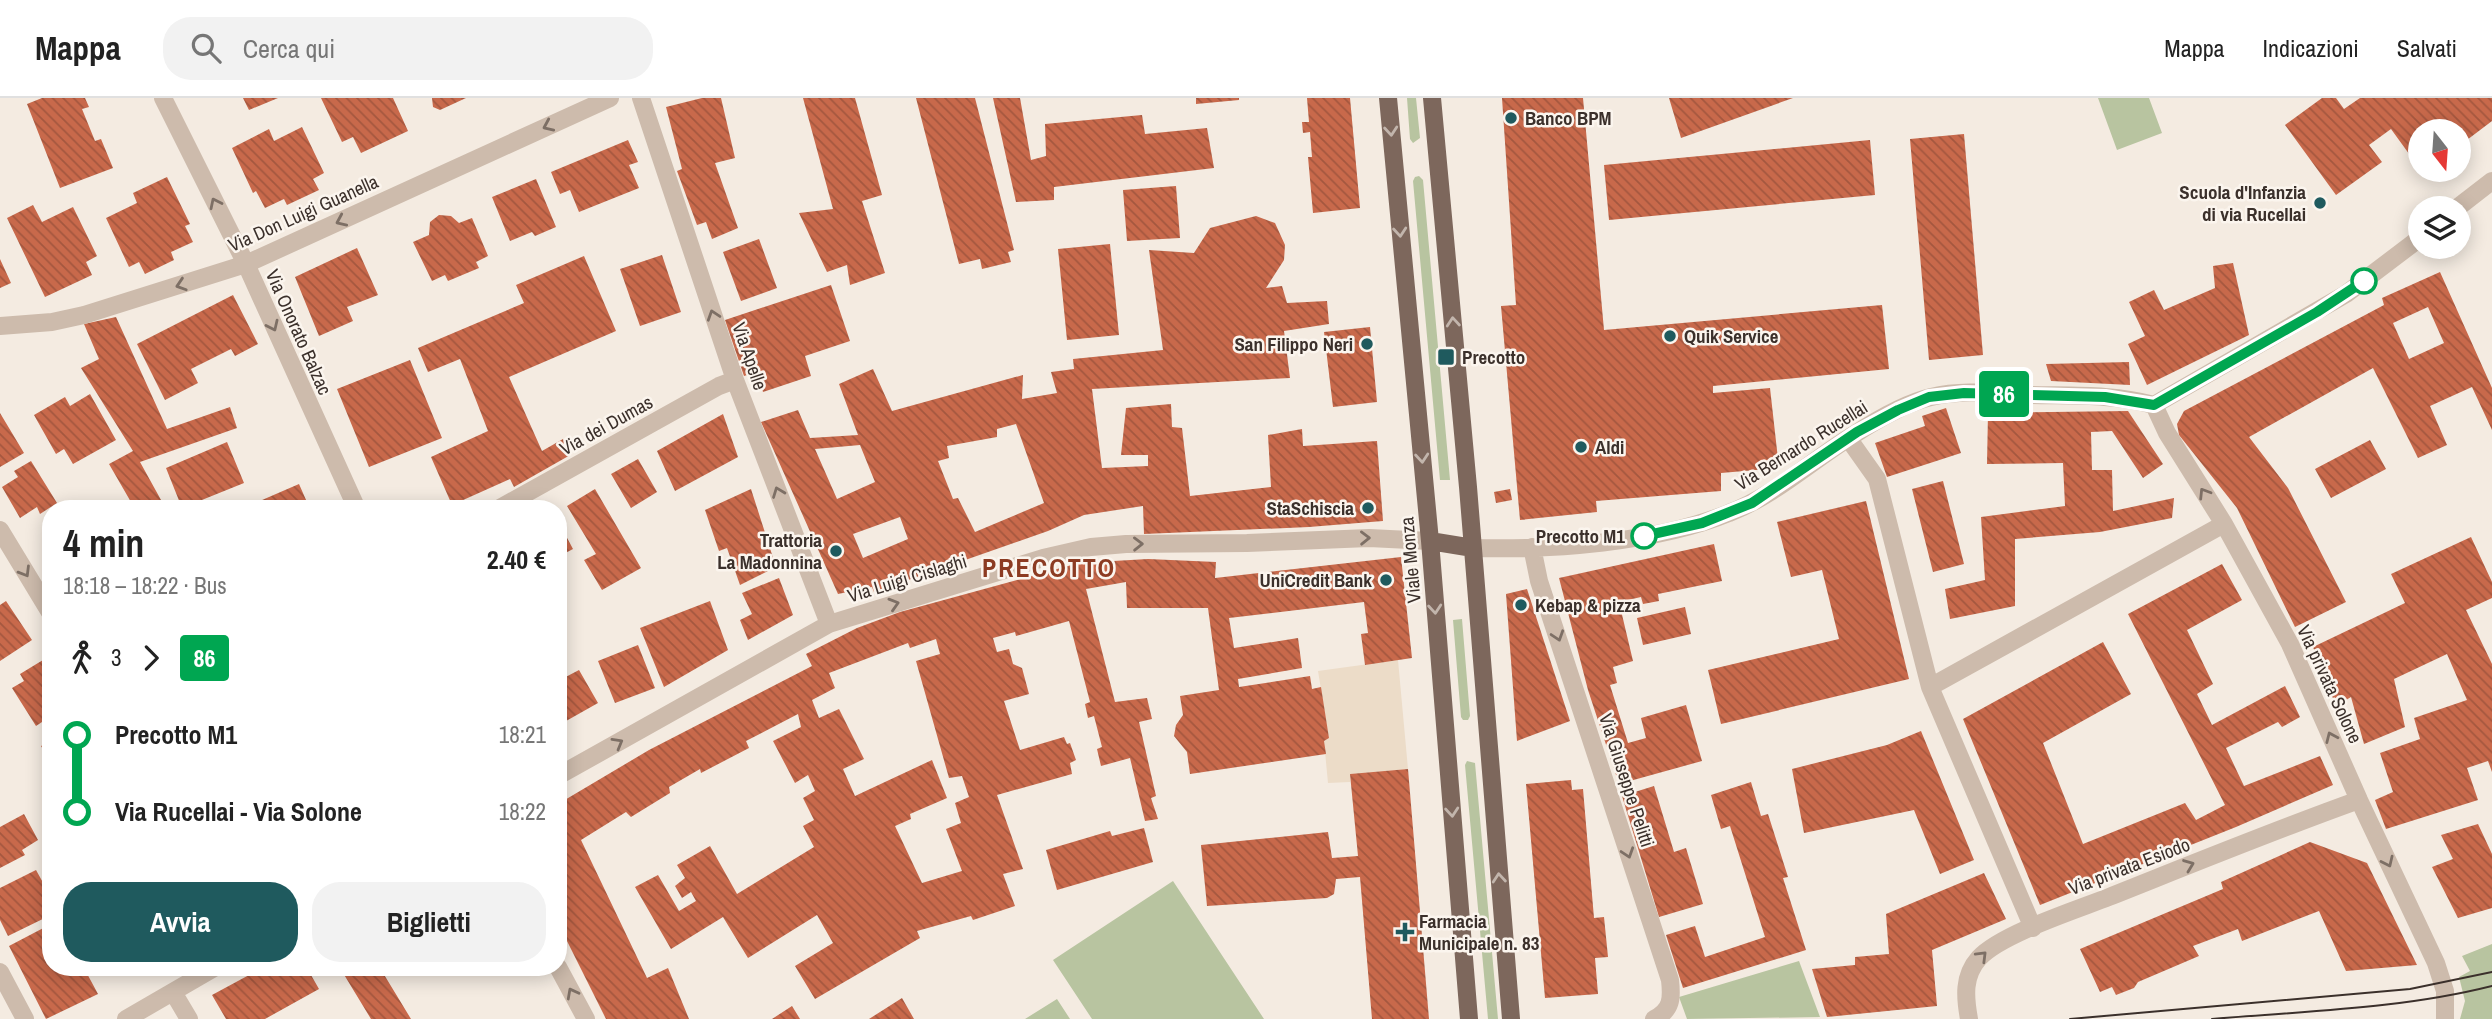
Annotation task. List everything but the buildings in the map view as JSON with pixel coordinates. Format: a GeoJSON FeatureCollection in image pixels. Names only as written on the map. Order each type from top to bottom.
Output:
{"type":"FeatureCollection","features":[{"type":"Feature","properties":{"kind":"main road","name":"Viale Monza"},"geometry":{"type":"LineString","coordinates":[[1388,98],[1430,541],[1469,1019]]}},
{"type":"Feature","properties":{"kind":"main road"},"geometry":{"type":"LineString","coordinates":[[1432,98],[1511,1019]]}},
{"type":"Feature","properties":{"kind":"main road"},"geometry":{"type":"LineString","coordinates":[[1430,541],[1472,548]]}},
{"type":"Feature","properties":{"kind":"street","name":"Via Onorato Balzac"},"geometry":{"type":"LineString","coordinates":[[163,98],[246,264],[353,500]]}},
{"type":"Feature","properties":{"kind":"street","name":"Via Don Luigi Guanella"},"geometry":{"type":"LineString","coordinates":[[0,327],[52,322],[84,315],[246,264],[610,98]]}},
{"type":"Feature","properties":{"kind":"street","name":"Via Apelle"},"geometry":{"type":"LineString","coordinates":[[641,98],[735,380],[829,624]]}},
{"type":"Feature","properties":{"kind":"street"},"geometry":{"type":"LineString","coordinates":[[2471,197],[2492,181]]}},
{"type":"Feature","properties":{"kind":"street"},"geometry":{"type":"LineString","coordinates":[[2154,405],[2346,294],[2408,247]]}},
{"type":"Feature","properties":{"kind":"street","name":"Via dei Dumas"},"geometry":{"type":"LineString","coordinates":[[514,500],[719,386],[735,380]]}},
{"type":"Feature","properties":{"kind":"street","name":"Via Bernardo Rucellai"},"geometry":{"type":"LineString","coordinates":[[1472,548],[1532,547],[1653,534],[1716,519],[1763,497],[1847,438],[1898,410],[1929,397],[1949,394],[2105,397],[2154,405]]}},
{"type":"Feature","properties":{"kind":"street","name":"Via privata Solone"},"geometry":{"type":"LineString","coordinates":[[2154,405],[2167,433],[2224,524],[2290,644],[2359,800],[2436,963],[2445,991],[2445,1019]]}},
{"type":"Feature","properties":{"kind":"street"},"geometry":{"type":"LineString","coordinates":[[1847,438],[1877,479],[1930,687],[2033,928]]}},
{"type":"Feature","properties":{"kind":"street"},"geometry":{"type":"LineString","coordinates":[[1930,687],[2224,524]]}},
{"type":"Feature","properties":{"kind":"street"},"geometry":{"type":"LineString","coordinates":[[0,530],[42,599]]}},
{"type":"Feature","properties":{"kind":"street","name":"Via Luigi Cislaghi"},"geometry":{"type":"LineString","coordinates":[[567,771],[829,624],[1043,558],[1091,547],[1369,538],[1430,541]]}},
{"type":"Feature","properties":{"kind":"street","name":"Via Giuseppe Pelitti"},"geometry":{"type":"LineString","coordinates":[[1532,547],[1539,581],[1670,979],[1669,1009],[1654,1019]]}},
{"type":"Feature","properties":{"kind":"street","name":"Via privata Esiodo"},"geometry":{"type":"LineString","coordinates":[[1969,1019],[1966,986],[1972,967],[1994,946],[2033,928],[2359,800]]}},
{"type":"Feature","properties":{"kind":"street"},"geometry":{"type":"LineString","coordinates":[[0,972],[25,1019]]}},
{"type":"Feature","properties":{"kind":"street"},"geometry":{"type":"LineString","coordinates":[[126,1019],[200,976]]}},
{"type":"Feature","properties":{"kind":"street"},"geometry":{"type":"LineString","coordinates":[[563,976],[586,1019]]}},
{"type":"Feature","properties":{"kind":"street"},"geometry":{"type":"LineString","coordinates":[[173,992],[189,1019]]}},
{"type":"Feature","properties":{"kind":"green space"},"geometry":{"type":"Polygon","coordinates":[[[1407,98],[1416,98],[1420,138],[1413,143],[1410,139],[1407,98]]]}},
{"type":"Feature","properties":{"kind":"green space"},"geometry":{"type":"Polygon","coordinates":[[[2098,98],[2149,98],[2162,133],[2117,150],[2098,98]]]}},
{"type":"Feature","properties":{"kind":"green space"},"geometry":{"type":"Polygon","coordinates":[[[1419,176],[1423,180],[1450,480],[1440,480],[1413,181],[1419,176]]]}},
{"type":"Feature","properties":{"kind":"green space"},"geometry":{"type":"Polygon","coordinates":[[[1462,619],[1470,716],[1468,720],[1461,717],[1453,620],[1462,619]]]}},
{"type":"Feature","properties":{"kind":"green space"},"geometry":{"type":"Polygon","coordinates":[[[1467,761],[1475,763],[1498,1019],[1488,1019],[1465,765],[1467,761]]]}},
{"type":"Feature","properties":{"kind":"green space"},"geometry":{"type":"Polygon","coordinates":[[[1173,881],[1264,1019],[1092,1019],[1053,960],[1173,881]]]}},
{"type":"Feature","properties":{"kind":"green space"},"geometry":{"type":"Polygon","coordinates":[[[2492,944],[2492,1019],[2460,1019],[2465,1001],[2459,977],[2470,971],[2462,956],[2492,944]]]}},
{"type":"Feature","properties":{"kind":"green space"},"geometry":{"type":"Polygon","coordinates":[[[1799,961],[1820,1017],[1687,1019],[1679,997],[1799,961]]]}},
{"type":"Feature","properties":{"kind":"green space"},"geometry":{"type":"Polygon","coordinates":[[[1057,999],[1070,1019],[1025,1019],[1057,999]]]}},
{"type":"Feature","properties":{"kind":"shaded area"},"geometry":{"type":"Polygon","coordinates":[[[1398,660],[1408,769],[1350,774],[1350,782],[1328,783],[1324,741],[1329,738],[1318,671],[1398,660]]]}},
{"type":"Feature","properties":{"kind":"tram line"},"geometry":{"type":"LineString","coordinates":[[2070,1019],[2410,989],[2492,972]]}},
{"type":"Feature","properties":{"kind":"tram line"},"geometry":{"type":"LineString","coordinates":[[2212,1019],[2423,1000],[2492,986]]}},
{"type":"Feature","properties":{"kind":"bus line","name":"86"},"geometry":{"type":"LineString","coordinates":[[1644,536],[1702,523],[1752,503],[1857,432],[1929,397],[1964,393],[2105,397],[2154,405],[2317,312],[2364,281]]}},
{"type":"Feature","properties":{"kind":"place","name":"Banco BPM"},"geometry":{"type":"Point","coordinates":[1511,118]}},
{"type":"Feature","properties":{"kind":"place","name":"Scuola d'Infanzia di via Rucellai"},"geometry":{"type":"Point","coordinates":[2320,203]}},
{"type":"Feature","properties":{"kind":"place","name":"Quik Service"},"geometry":{"type":"Point","coordinates":[1670,336]}},
{"type":"Feature","properties":{"kind":"place","name":"San Filippo Neri"},"geometry":{"type":"Point","coordinates":[1367,344]}},
{"type":"Feature","properties":{"kind":"place","name":"Precotto"},"geometry":{"type":"Point","coordinates":[1446,357]}},
{"type":"Feature","properties":{"kind":"place","name":"Aldi"},"geometry":{"type":"Point","coordinates":[1581,447]}},
{"type":"Feature","properties":{"kind":"place","name":"StaSchiscia"},"geometry":{"type":"Point","coordinates":[1368,508]}},
{"type":"Feature","properties":{"kind":"place","name":"Precotto M1"},"geometry":{"type":"Point","coordinates":[1644,536]}},
{"type":"Feature","properties":{"kind":"place","name":"Trattoria La Madonnina"},"geometry":{"type":"Point","coordinates":[836,551]}},
{"type":"Feature","properties":{"kind":"place","name":"UniCredit Bank"},"geometry":{"type":"Point","coordinates":[1386,580]}},
{"type":"Feature","properties":{"kind":"place","name":"Kebap & pizza"},"geometry":{"type":"Point","coordinates":[1521,605]}},
{"type":"Feature","properties":{"kind":"place","name":"Farmacia Municipale n. 83"},"geometry":{"type":"Point","coordinates":[1405,932]}},
{"type":"Feature","properties":{"kind":"district","name":"PRECOTTO"},"geometry":{"type":"Point","coordinates":[1049,567]}}]}
